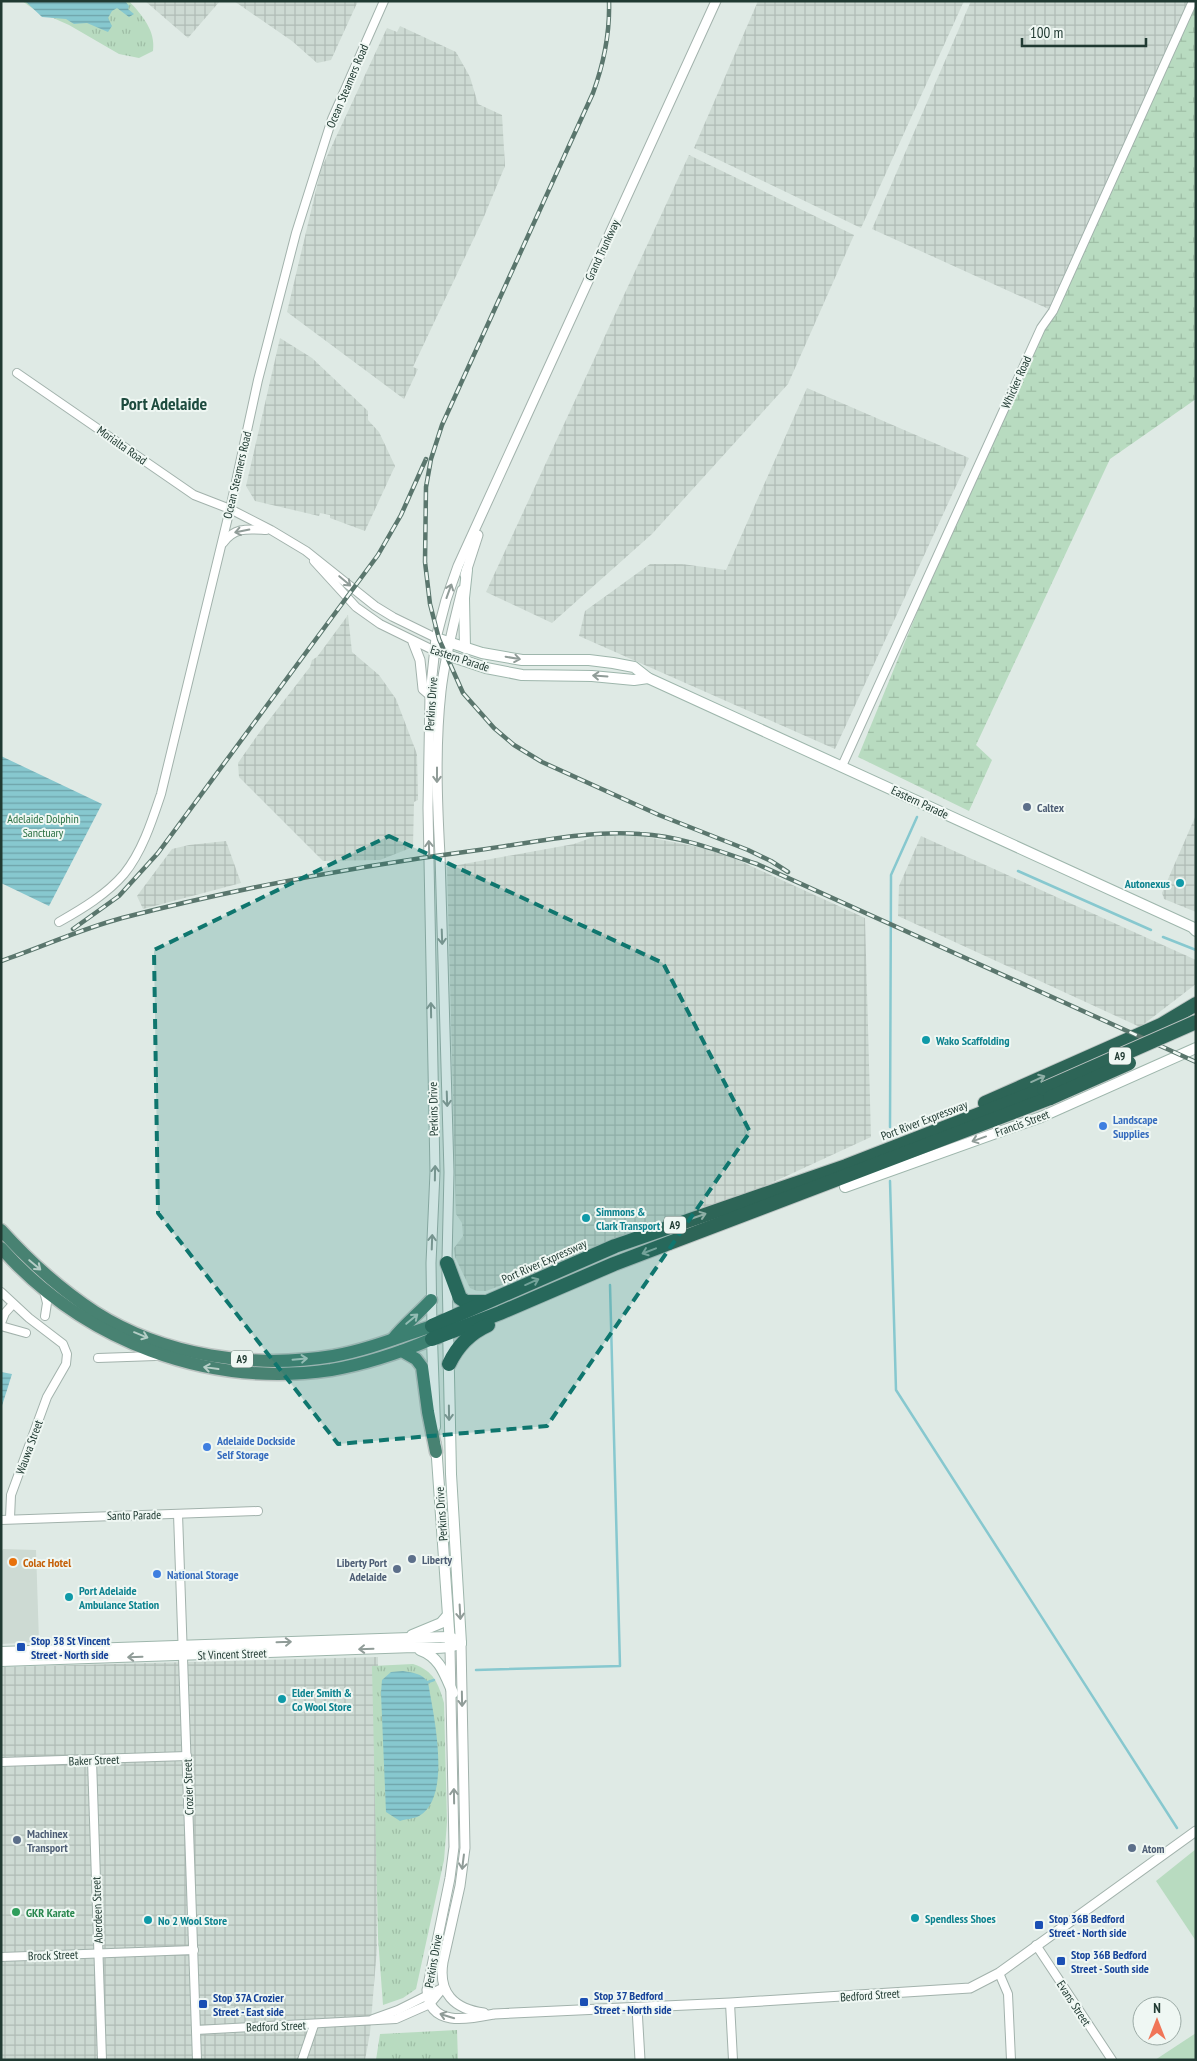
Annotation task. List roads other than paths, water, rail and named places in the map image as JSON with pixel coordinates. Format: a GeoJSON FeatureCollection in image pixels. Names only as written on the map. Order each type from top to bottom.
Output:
{"type":"FeatureCollection","features":[{"type":"Feature","properties":{"kind":"highway"},"geometry":{"type":"LineString","coordinates":[[867,1159],[880,1150],[1161,1025],[1196,1004]]}},
{"type":"Feature","properties":{"kind":"highway","name":"Port River Expressway"},"geometry":{"type":"LineString","coordinates":[[448,1326],[487,1302],[585,1258],[644,1235],[867,1159],[1047,1094],[1196,1022]]}},
{"type":"Feature","properties":{"kind":"highway","name":"Port River Expressway"},"geometry":{"type":"LineString","coordinates":[[1,1248],[44,1291],[91,1324],[130,1344],[161,1356],[204,1367],[246,1373],[296,1374],[363,1363],[402,1351],[448,1326],[545,1294],[614,1264],[728,1221],[1047,1094],[1196,1032]]}},
{"type":"Feature","properties":{"kind":"highway"},"geometry":{"type":"LineString","coordinates":[[728,1221],[761,1214],[845,1187]]}},
{"type":"Feature","properties":{"kind":"highway","name":"Port River Expressway"},"geometry":{"type":"LineString","coordinates":[[1,1230],[29,1260],[93,1311],[136,1333],[167,1345],[199,1353],[252,1361],[293,1360],[336,1355],[366,1349],[393,1339],[432,1333]]}},
{"type":"Feature","properties":{"kind":"highway"},"geometry":{"type":"LineString","coordinates":[[447,1261],[460,1298],[466,1302],[487,1302]]}},
{"type":"Feature","properties":{"kind":"highway"},"geometry":{"type":"LineString","coordinates":[[448,1364],[457,1349],[478,1330],[534,1304],[545,1294]]}},
{"type":"Feature","properties":{"kind":"highway"},"geometry":{"type":"LineString","coordinates":[[393,1339],[402,1327],[415,1318],[431,1300]]}},
{"type":"Feature","properties":{"kind":"highway"},"geometry":{"type":"LineString","coordinates":[[402,1351],[416,1359],[422,1367],[436,1452]]}},
{"type":"Feature","properties":{"kind":"main road"},"geometry":{"type":"LineString","coordinates":[[465,648],[463,636],[467,570]]}},
{"type":"Feature","properties":{"kind":"main road","name":"Eastern Parade"},"geometry":{"type":"LineString","coordinates":[[436,638],[465,648],[522,660],[589,660],[634,667],[648,678],[1194,928]]}},
{"type":"Feature","properties":{"kind":"main road","name":"Eastern Parade"},"geometry":{"type":"LineString","coordinates":[[435,651],[486,668],[522,674],[592,676],[634,680],[648,678]]}},
{"type":"Feature","properties":{"kind":"main road","name":"Francis Street"},"geometry":{"type":"LineString","coordinates":[[845,1187],[1041,1117],[1196,1048]]}},
{"type":"Feature","properties":{"kind":"main road","name":"Perkins Drive"},"geometry":{"type":"LineString","coordinates":[[448,1326],[451,1474],[461,1643]]}},
{"type":"Feature","properties":{"kind":"main road","name":"Perkins Drive"},"geometry":{"type":"LineString","coordinates":[[432,1333],[436,1452],[450,1643]]}},
{"type":"Feature","properties":{"kind":"main road"},"geometry":{"type":"LineString","coordinates":[[448,1615],[441,1623],[413,1634],[412,1642],[437,1660],[452,1693]]}},
{"type":"Feature","properties":{"kind":"main road","name":"St Vincent Street"},"geometry":{"type":"LineString","coordinates":[[1,1652],[183,1650],[412,1642],[461,1643]]}},
{"type":"Feature","properties":{"kind":"main road","name":"St Vincent Street"},"geometry":{"type":"LineString","coordinates":[[1,1662],[183,1650]]}},
{"type":"Feature","properties":{"kind":"street","name":"Ocean Steamers Road"},"geometry":{"type":"LineString","coordinates":[[59,922],[100,896],[124,875],[137,853],[154,816],[230,509],[258,380],[296,233],[332,119],[384,1]]}},
{"type":"Feature","properties":{"kind":"street","name":"Grand Trunkway"},"geometry":{"type":"LineString","coordinates":[[435,651],[436,638],[446,600],[458,566],[716,1]]}},
{"type":"Feature","properties":{"kind":"street","name":"Whicker Road"},"geometry":{"type":"LineString","coordinates":[[842,766],[1041,328],[1053,311],[1193,1]]}},
{"type":"Feature","properties":{"kind":"street","name":"Morialta Road"},"geometry":{"type":"LineString","coordinates":[[17,373],[194,495],[230,509]]}},
{"type":"Feature","properties":{"kind":"street","name":"Grand Trunkway"},"geometry":{"type":"LineString","coordinates":[[449,643],[467,570],[489,500]]}},
{"type":"Feature","properties":{"kind":"street","name":"Eastern Parade"},"geometry":{"type":"LineString","coordinates":[[230,509],[271,530],[306,552],[375,606],[436,638]]}},
{"type":"Feature","properties":{"kind":"street"},"geometry":{"type":"LineString","coordinates":[[220,547],[230,534],[244,529],[271,530]]}},
{"type":"Feature","properties":{"kind":"street","name":"Eastern Parade"},"geometry":{"type":"LineString","coordinates":[[306,552],[356,607],[380,624],[413,642],[435,651]]}},
{"type":"Feature","properties":{"kind":"street"},"geometry":{"type":"LineString","coordinates":[[413,642],[420,660],[423,689],[430,695]]}},
{"type":"Feature","properties":{"kind":"street","name":"Perkins Drive"},"geometry":{"type":"LineString","coordinates":[[448,1326],[449,1172],[437,748],[442,690],[449,643]]}},
{"type":"Feature","properties":{"kind":"street","name":"Perkins Drive"},"geometry":{"type":"LineString","coordinates":[[432,1333],[431,1300],[435,1172],[428,808],[430,695],[435,651]]}},
{"type":"Feature","properties":{"kind":"street"},"geometry":{"type":"LineString","coordinates":[[44,1291],[47,1303],[45,1316]]}},
{"type":"Feature","properties":{"kind":"street","name":"Wauwa Street"},"geometry":{"type":"LineString","coordinates":[[1,1292],[63,1344],[67,1354],[66,1364],[47,1397],[11,1495],[5,1519]]}},
{"type":"Feature","properties":{"kind":"street"},"geometry":{"type":"LineString","coordinates":[[13,1304],[5,1313],[1,1324],[26,1333]]}},
{"type":"Feature","properties":{"kind":"street"},"geometry":{"type":"LineString","coordinates":[[98,1358],[161,1356]]}},
{"type":"Feature","properties":{"kind":"street","name":"Santo Parade"},"geometry":{"type":"LineString","coordinates":[[5,1519],[258,1511]]}},
{"type":"Feature","properties":{"kind":"street","name":"Crozier Street"},"geometry":{"type":"LineString","coordinates":[[178,1514],[197,2060]]}},
{"type":"Feature","properties":{"kind":"street","name":"Perkins Drive"},"geometry":{"type":"LineString","coordinates":[[450,1643],[454,1847],[450,1878],[429,1975],[429,2000],[438,2013],[448,2018],[470,2018],[494,2014]]}},
{"type":"Feature","properties":{"kind":"street","name":"Perkins Drive"},"geometry":{"type":"LineString","coordinates":[[461,1643],[465,1848],[462,1875],[442,1966],[444,1988],[452,2000],[464,2008],[494,2014]]}},
{"type":"Feature","properties":{"kind":"street","name":"Baker Street"},"geometry":{"type":"LineString","coordinates":[[1,1762],[187,1756]]}},
{"type":"Feature","properties":{"kind":"street","name":"Aberdeen Street"},"geometry":{"type":"LineString","coordinates":[[92,1760],[102,2060]]}},
{"type":"Feature","properties":{"kind":"street","name":"Bedford Street"},"geometry":{"type":"LineString","coordinates":[[494,2014],[730,2004],[966,1988],[980,1984],[999,1973],[1196,1831]]}},
{"type":"Feature","properties":{"kind":"street","name":"Evans Street"},"geometry":{"type":"LineString","coordinates":[[1036,1945],[1112,2060]]}},
{"type":"Feature","properties":{"kind":"street","name":"Brock Street"},"geometry":{"type":"LineString","coordinates":[[1,1957],[194,1950]]}},
{"type":"Feature","properties":{"kind":"street"},"geometry":{"type":"LineString","coordinates":[[999,1973],[1008,1994],[1011,2060]]}},
{"type":"Feature","properties":{"kind":"street","name":"Bedford Street"},"geometry":{"type":"LineString","coordinates":[[196,2030],[314,2025],[400,2018],[444,1988]]}},
{"type":"Feature","properties":{"kind":"street"},"geometry":{"type":"LineString","coordinates":[[730,2004],[733,2060]]}},
{"type":"Feature","properties":{"kind":"street"},"geometry":{"type":"LineString","coordinates":[[638,2008],[640,2060]]}},
{"type":"Feature","properties":{"kind":"street"},"geometry":{"type":"LineString","coordinates":[[302,2060],[314,2025]]}},
{"type":"Feature","properties":{"kind":"water"},"geometry":{"type":"Polygon","coordinates":[[[25,1],[125,1],[129,6],[128,9],[134,14],[129,17],[117,8],[112,11],[108,18],[112,26],[108,32],[87,23],[74,24],[66,19],[42,17],[25,1]]]}},
{"type":"Feature","properties":{"kind":"water","name":"Adelaide Dolphin Sanctuary"},"geometry":{"type":"Polygon","coordinates":[[[1,756],[102,804],[49,906],[1,883],[1,756]]]}},
{"type":"Feature","properties":{"kind":"water"},"geometry":{"type":"Polygon","coordinates":[[[1,1372],[12,1374],[1,1409],[1,1372]]]}},
{"type":"Feature","properties":{"kind":"water"},"geometry":{"type":"Polygon","coordinates":[[[403,1671],[420,1675],[428,1682],[436,1733],[438,1773],[435,1791],[429,1806],[419,1816],[400,1821],[386,1812],[381,1693],[382,1680],[391,1672],[403,1671]]]}},
{"type":"Feature","properties":{"kind":"waterway"},"geometry":{"type":"LineString","coordinates":[[890,1127],[891,875],[917,817]]}},
{"type":"Feature","properties":{"kind":"waterway"},"geometry":{"type":"LineString","coordinates":[[1018,871],[1151,930]]}},
{"type":"Feature","properties":{"kind":"waterway"},"geometry":{"type":"LineString","coordinates":[[1163,937],[1196,950]]}},
{"type":"Feature","properties":{"kind":"waterway"},"geometry":{"type":"LineString","coordinates":[[890,1181],[896,1390],[1177,1828]]}},
{"type":"Feature","properties":{"kind":"waterway"},"geometry":{"type":"LineString","coordinates":[[476,1670],[620,1666],[610,1285]]}},
{"type":"Feature","properties":{"kind":"waterway"},"geometry":{"type":"LineString","coordinates":[[428,1682],[434,1680]]}},
{"type":"Feature","properties":{"kind":"railway"},"geometry":{"type":"LineString","coordinates":[[609,1],[606,48],[593,93],[442,425],[431,459],[426,487],[425,562],[430,604],[439,639],[463,693],[494,728],[514,745],[542,762],[659,815],[748,850],[788,872]]}},
{"type":"Feature","properties":{"kind":"railway"},"geometry":{"type":"LineString","coordinates":[[73,929],[119,896],[158,853],[378,555],[401,515],[426,459]]}},
{"type":"Feature","properties":{"kind":"railway"},"geometry":{"type":"LineString","coordinates":[[1,961],[92,927],[122,918],[212,896],[303,878],[563,837],[621,833],[655,835],[714,849],[757,864],[1196,1062]]}},
{"type":"Feature","properties":{"kind":"place","name":"Caltex"},"geometry":{"type":"Point","coordinates":[1027,807]}},
{"type":"Feature","properties":{"kind":"place","name":"Autonexus"},"geometry":{"type":"Point","coordinates":[1180,883]}},
{"type":"Feature","properties":{"kind":"place","name":"Wako Scaffolding"},"geometry":{"type":"Point","coordinates":[926,1040]}},
{"type":"Feature","properties":{"kind":"place","name":"Landscape Supplies"},"geometry":{"type":"Point","coordinates":[1103,1126]}},
{"type":"Feature","properties":{"kind":"place","name":"Simmons & Clark Transport"},"geometry":{"type":"Point","coordinates":[586,1218]}},
{"type":"Feature","properties":{"kind":"place","name":"Adelaide Dockside Self Storage"},"geometry":{"type":"Point","coordinates":[207,1447]}},
{"type":"Feature","properties":{"kind":"place","name":"Liberty"},"geometry":{"type":"Point","coordinates":[412,1559]}},
{"type":"Feature","properties":{"kind":"place","name":"Colac Hotel"},"geometry":{"type":"Point","coordinates":[13,1562]}},
{"type":"Feature","properties":{"kind":"place","name":"Liberty Port Adelaide"},"geometry":{"type":"Point","coordinates":[397,1569]}},
{"type":"Feature","properties":{"kind":"place","name":"National Storage"},"geometry":{"type":"Point","coordinates":[157,1574]}},
{"type":"Feature","properties":{"kind":"place","name":"Port Adelaide Ambulance Station"},"geometry":{"type":"Point","coordinates":[69,1597]}},
{"type":"Feature","properties":{"kind":"place","name":"Stop 38 St Vincent Street - North side"},"geometry":{"type":"Point","coordinates":[21,1647]}},
{"type":"Feature","properties":{"kind":"place","name":"Elder Smith & Co Wool Store"},"geometry":{"type":"Point","coordinates":[282,1699]}},
{"type":"Feature","properties":{"kind":"place","name":"Machinex Transport"},"geometry":{"type":"Point","coordinates":[17,1840]}},
{"type":"Feature","properties":{"kind":"place","name":"Atom"},"geometry":{"type":"Point","coordinates":[1132,1848]}},
{"type":"Feature","properties":{"kind":"place","name":"GKR Karate"},"geometry":{"type":"Point","coordinates":[16,1912]}},
{"type":"Feature","properties":{"kind":"place","name":"Spendless Shoes"},"geometry":{"type":"Point","coordinates":[915,1918]}},
{"type":"Feature","properties":{"kind":"place","name":"No 2 Wool Store"},"geometry":{"type":"Point","coordinates":[148,1920]}},
{"type":"Feature","properties":{"kind":"place","name":"Stop 36B Bedford Street - North side"},"geometry":{"type":"Point","coordinates":[1039,1925]}},
{"type":"Feature","properties":{"kind":"place","name":"Stop 36B Bedford Street - South side"},"geometry":{"type":"Point","coordinates":[1061,1961]}},
{"type":"Feature","properties":{"kind":"place","name":"Stop 37 Bedford Street - North side"},"geometry":{"type":"Point","coordinates":[584,2002]}},
{"type":"Feature","properties":{"kind":"place","name":"Stop 37A Crozier Street - East side"},"geometry":{"type":"Point","coordinates":[203,2004]}},
{"type":"Feature","properties":{"kind":"district","name":"Port Adelaide"},"geometry":{"type":"Point","coordinates":[164,403]}}]}
